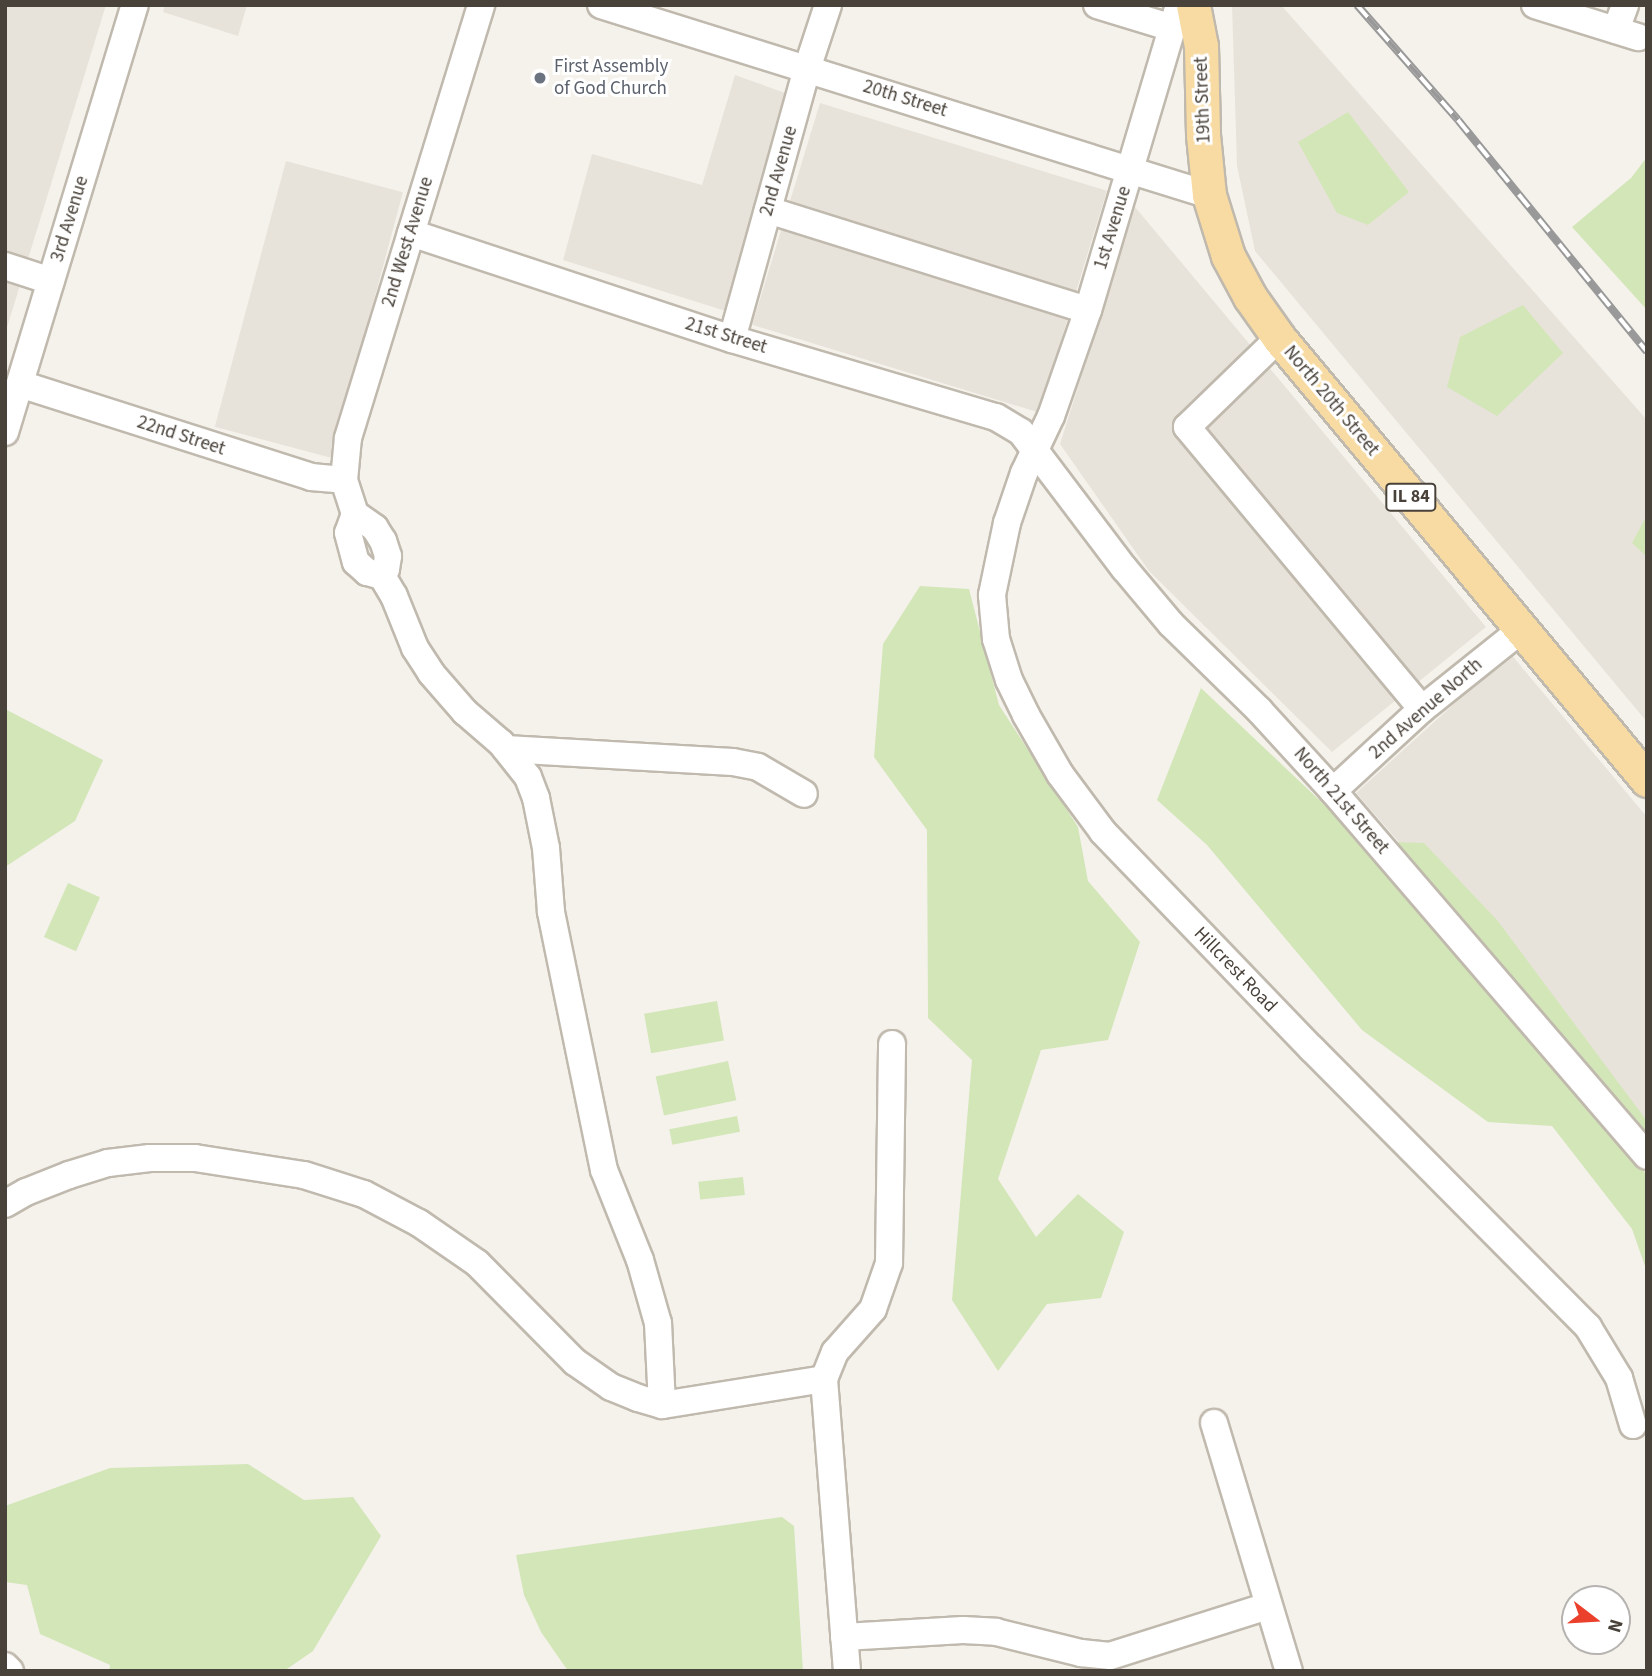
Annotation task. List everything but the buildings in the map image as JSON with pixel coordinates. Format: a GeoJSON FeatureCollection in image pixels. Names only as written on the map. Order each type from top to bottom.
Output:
{"type":"FeatureCollection","features":[{"type":"Feature","properties":{"kind":"main road","name":"19th Street"},"geometry":{"type":"LineString","coordinates":[[1181,13],[1201,46],[1203,135],[1209,195]]}},
{"type":"Feature","properties":{"kind":"main road","name":"North 20th Street"},"geometry":{"type":"LineString","coordinates":[[1209,195],[1228,256],[1250,297],[1279,338],[1647,780]]}},
{"type":"Feature","properties":{"kind":"street","name":"3rd Avenue"},"geometry":{"type":"LineString","coordinates":[[7,419],[135,5]]}},
{"type":"Feature","properties":{"kind":"street","name":"2nd West Avenue"},"geometry":{"type":"LineString","coordinates":[[344,480],[348,438],[481,5]]}},
{"type":"Feature","properties":{"kind":"street","name":"20th Street"},"geometry":{"type":"LineString","coordinates":[[601,5],[1209,195]]}},
{"type":"Feature","properties":{"kind":"street","name":"2nd Avenue"},"geometry":{"type":"LineString","coordinates":[[732,339],[807,69],[828,5]]}},
{"type":"Feature","properties":{"kind":"street"},"geometry":{"type":"LineString","coordinates":[[1097,5],[1181,13]]}},
{"type":"Feature","properties":{"kind":"street"},"geometry":{"type":"LineString","coordinates":[[1535,5],[1627,34],[1625,5]]}},
{"type":"Feature","properties":{"kind":"street","name":"1st Avenue"},"geometry":{"type":"LineString","coordinates":[[1035,447],[1051,416],[1088,310],[1181,13]]}},
{"type":"Feature","properties":{"kind":"street"},"geometry":{"type":"LineString","coordinates":[[768,210],[1088,310]]}},
{"type":"Feature","properties":{"kind":"street","name":"21st Street"},"geometry":{"type":"LineString","coordinates":[[411,233],[732,339],[996,417],[1021,432],[1035,447]]}},
{"type":"Feature","properties":{"kind":"street"},"geometry":{"type":"LineString","coordinates":[[5,266],[51,281]]}},
{"type":"Feature","properties":{"kind":"street"},"geometry":{"type":"LineString","coordinates":[[1279,338],[1187,427],[1422,709]]}},
{"type":"Feature","properties":{"kind":"street","name":"22nd Street"},"geometry":{"type":"LineString","coordinates":[[20,384],[311,477],[344,480]]}},
{"type":"Feature","properties":{"kind":"street","name":"North 21st Street"},"geometry":{"type":"LineString","coordinates":[[1035,447],[1124,568],[1171,624],[1260,711],[1333,791],[1647,1156]]}},
{"type":"Feature","properties":{"kind":"street","name":"Hillcrest Road"},"geometry":{"type":"LineString","coordinates":[[1035,447],[1007,523],[992,595],[996,639],[1009,680],[1060,774],[1103,832],[1185,919],[1588,1327],[1619,1378],[1633,1425]]}},
{"type":"Feature","properties":{"kind":"street"},"geometry":{"type":"LineString","coordinates":[[344,480],[355,514],[348,533],[356,562],[367,572],[382,576],[394,596],[415,648],[431,673],[466,712],[506,750],[528,777],[536,798],[546,848],[551,912],[604,1170],[640,1259],[658,1323],[662,1405]]}},
{"type":"Feature","properties":{"kind":"street","name":"2nd Avenue North"},"geometry":{"type":"LineString","coordinates":[[1333,791],[1422,709],[1521,630]]}},
{"type":"Feature","properties":{"kind":"street"},"geometry":{"type":"LineString","coordinates":[[506,750],[733,762],[758,767],[804,794]]}},
{"type":"Feature","properties":{"kind":"street"},"geometry":{"type":"LineString","coordinates":[[847,1671],[824,1379],[835,1352],[873,1309],[889,1263],[892,1044]]}},
{"type":"Feature","properties":{"kind":"street"},"geometry":{"type":"LineString","coordinates":[[5,1204],[26,1192],[69,1175],[108,1164],[150,1158],[195,1158],[304,1175],[364,1194],[419,1223],[477,1263],[575,1362],[611,1387],[662,1405],[824,1379]]}},
{"type":"Feature","properties":{"kind":"street"},"geometry":{"type":"LineString","coordinates":[[1214,1423],[1289,1671]]}},
{"type":"Feature","properties":{"kind":"street"},"geometry":{"type":"LineString","coordinates":[[844,1637],[985,1631],[1081,1653],[1110,1656],[1268,1606]]}},
{"type":"Feature","properties":{"kind":"street"},"geometry":{"type":"LineString","coordinates":[[5,1665],[10,1671]]}},
{"type":"Feature","properties":{"kind":"shaded area"},"geometry":{"type":"Polygon","coordinates":[[[5,5],[106,5],[5,334],[5,5]]]}},
{"type":"Feature","properties":{"kind":"shaded area"},"geometry":{"type":"Polygon","coordinates":[[[165,5],[247,5],[238,36],[163,12],[165,5]]]}},
{"type":"Feature","properties":{"kind":"shaded area"},"geometry":{"type":"Polygon","coordinates":[[[1232,5],[1281,5],[1647,420],[1647,722],[1255,251],[1237,166],[1232,5]]]}},
{"type":"Feature","properties":{"kind":"shaded area"},"geometry":{"type":"Polygon","coordinates":[[[735,75],[791,95],[729,312],[563,260],[592,154],[702,185],[735,75]]]}},
{"type":"Feature","properties":{"kind":"shaded area"},"geometry":{"type":"Polygon","coordinates":[[[820,103],[1107,191],[1039,413],[752,325],[820,103]]]}},
{"type":"Feature","properties":{"kind":"shaded area"},"geometry":{"type":"Polygon","coordinates":[[[286,161],[403,192],[332,458],[215,427],[286,161]]]}},
{"type":"Feature","properties":{"kind":"shaded area"},"geometry":{"type":"Polygon","coordinates":[[[1135,207],[1486,627],[1332,752],[1149,571],[1060,444],[1135,207]]]}},
{"type":"Feature","properties":{"kind":"shaded area"},"geometry":{"type":"Polygon","coordinates":[[[1510,653],[1647,817],[1647,1125],[1356,793],[1510,653]]]}},
{"type":"Feature","properties":{"kind":"green space"},"geometry":{"type":"Polygon","coordinates":[[[1348,112],[1409,192],[1368,225],[1337,213],[1298,142],[1348,112]]]}},
{"type":"Feature","properties":{"kind":"green space"},"geometry":{"type":"Polygon","coordinates":[[[1647,157],[1647,310],[1572,227],[1631,178],[1647,157]]]}},
{"type":"Feature","properties":{"kind":"green space"},"geometry":{"type":"Polygon","coordinates":[[[1523,305],[1563,353],[1497,416],[1447,387],[1460,337],[1523,305]]]}},
{"type":"Feature","properties":{"kind":"green space"},"geometry":{"type":"Polygon","coordinates":[[[1647,515],[1647,557],[1632,543],[1647,515]]]}},
{"type":"Feature","properties":{"kind":"green space"},"geometry":{"type":"Polygon","coordinates":[[[920,586],[969,589],[999,705],[1078,827],[1088,881],[1140,942],[1108,1040],[1041,1050],[998,1179],[1036,1237],[1078,1194],[1124,1232],[1101,1298],[1047,1304],[998,1371],[952,1300],[972,1060],[928,1018],[927,830],[874,757],[883,644],[920,586]]]}},
{"type":"Feature","properties":{"kind":"green space"},"geometry":{"type":"Polygon","coordinates":[[[1201,688],[1351,830],[1647,1175],[1647,1272],[1632,1229],[1552,1126],[1488,1122],[1362,1030],[1207,845],[1157,800],[1201,688]]]}},
{"type":"Feature","properties":{"kind":"green space"},"geometry":{"type":"Polygon","coordinates":[[[5,709],[103,760],[75,821],[5,867],[5,709]]]}},
{"type":"Feature","properties":{"kind":"green space"},"geometry":{"type":"Polygon","coordinates":[[[1393,842],[1424,843],[1497,920],[1647,1121],[1647,1133],[1393,842]]]}},
{"type":"Feature","properties":{"kind":"green space"},"geometry":{"type":"Polygon","coordinates":[[[68,883],[100,897],[76,951],[44,937],[68,883]]]}},
{"type":"Feature","properties":{"kind":"green space"},"geometry":{"type":"Polygon","coordinates":[[[717,1001],[724,1040],[651,1053],[644,1014],[717,1001]]]}},
{"type":"Feature","properties":{"kind":"green space"},"geometry":{"type":"Polygon","coordinates":[[[728,1061],[736,1100],[664,1116],[656,1076],[728,1061]]]}},
{"type":"Feature","properties":{"kind":"green space"},"geometry":{"type":"Polygon","coordinates":[[[737,1116],[740,1132],[672,1145],[669,1129],[737,1116]]]}},
{"type":"Feature","properties":{"kind":"green space"},"geometry":{"type":"Polygon","coordinates":[[[743,1177],[745,1195],[700,1200],[698,1182],[743,1177]]]}},
{"type":"Feature","properties":{"kind":"green space"},"geometry":{"type":"Polygon","coordinates":[[[248,1464],[304,1500],[353,1497],[381,1536],[313,1651],[284,1671],[109,1671],[110,1665],[40,1634],[27,1585],[5,1582],[5,1506],[110,1468],[248,1464]]]}},
{"type":"Feature","properties":{"kind":"green space"},"geometry":{"type":"Polygon","coordinates":[[[782,1517],[794,1526],[803,1671],[568,1671],[541,1632],[524,1595],[516,1555],[782,1517]]]}},
{"type":"Feature","properties":{"kind":"railway"},"geometry":{"type":"LineString","coordinates":[[1357,5],[1458,120],[1647,352]]}},
{"type":"Feature","properties":{"kind":"place","name":"First Assembly of God Church"},"geometry":{"type":"Point","coordinates":[540,78]}}]}
